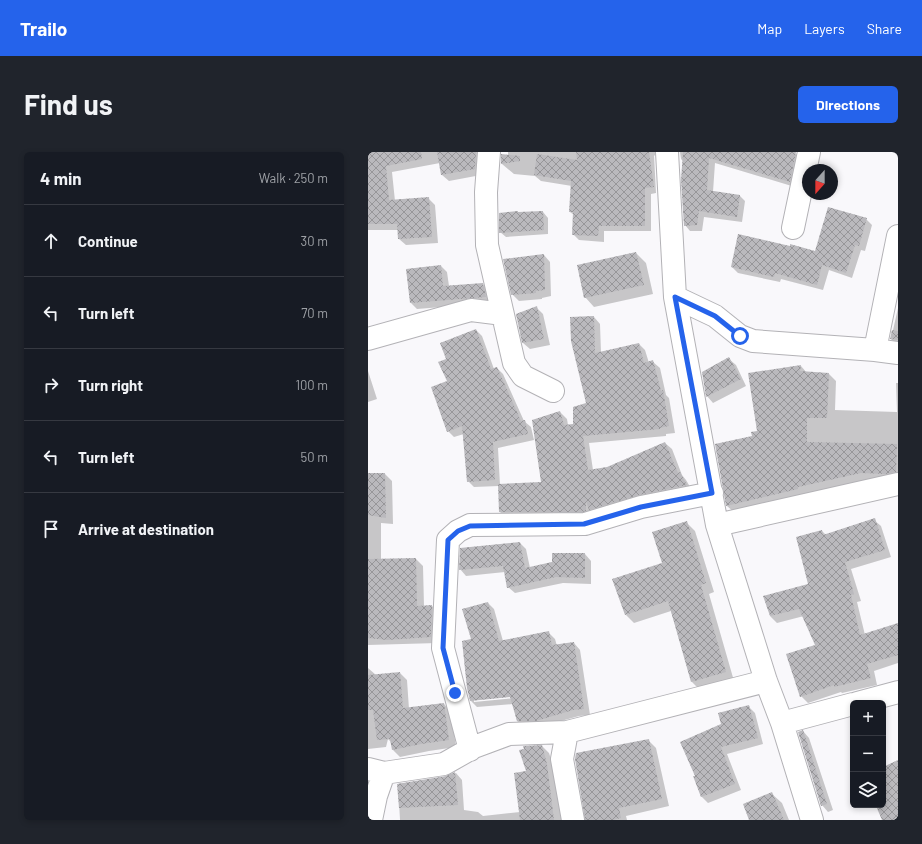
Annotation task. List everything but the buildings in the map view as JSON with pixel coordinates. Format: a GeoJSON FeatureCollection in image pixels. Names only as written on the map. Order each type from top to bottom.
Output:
{"type":"FeatureCollection","features":[{"type":"Feature","properties":{"kind":"street"},"geometry":{"type":"LineString","coordinates":[[489,152],[486,192],[487,245],[514,363],[523,376],[553,391]]}},
{"type":"Feature","properties":{"kind":"street"},"geometry":{"type":"LineString","coordinates":[[667,152],[675,297],[717,525],[812,820]]}},
{"type":"Feature","properties":{"kind":"street"},"geometry":{"type":"LineString","coordinates":[[793,228],[809,152]]}},
{"type":"Feature","properties":{"kind":"street"},"geometry":{"type":"LineString","coordinates":[[875,350],[898,236]]}},
{"type":"Feature","properties":{"kind":"street"},"geometry":{"type":"LineString","coordinates":[[675,297],[715,316],[740,336],[754,341],[898,353]]}},
{"type":"Feature","properties":{"kind":"street"},"geometry":{"type":"LineString","coordinates":[[368,339],[471,310],[503,314]]}},
{"type":"Feature","properties":{"kind":"street"},"geometry":{"type":"LineString","coordinates":[[717,525],[898,484]]}},
{"type":"Feature","properties":{"kind":"street"},"geometry":{"type":"LineString","coordinates":[[470,750],[443,648],[448,540],[458,531],[470,526],[584,524],[641,507],[712,493]]}},
{"type":"Feature","properties":{"kind":"street"},"geometry":{"type":"LineString","coordinates":[[371,820],[376,796],[376,771],[444,764],[470,750],[509,734],[567,732],[766,681]]}},
{"type":"Feature","properties":{"kind":"street"},"geometry":{"type":"LineString","coordinates":[[868,700],[898,692]]}},
{"type":"Feature","properties":{"kind":"street"},"geometry":{"type":"LineString","coordinates":[[782,723],[850,705]]}},
{"type":"Feature","properties":{"kind":"street"},"geometry":{"type":"LineString","coordinates":[[567,732],[562,759],[573,820]]}},
{"type":"Feature","properties":{"kind":"route"},"geometry":{"type":"LineString","coordinates":[[455,693],[443,648],[448,540],[458,531],[470,526],[584,524],[641,507],[712,493],[675,297],[715,316],[740,336]]}}]}
